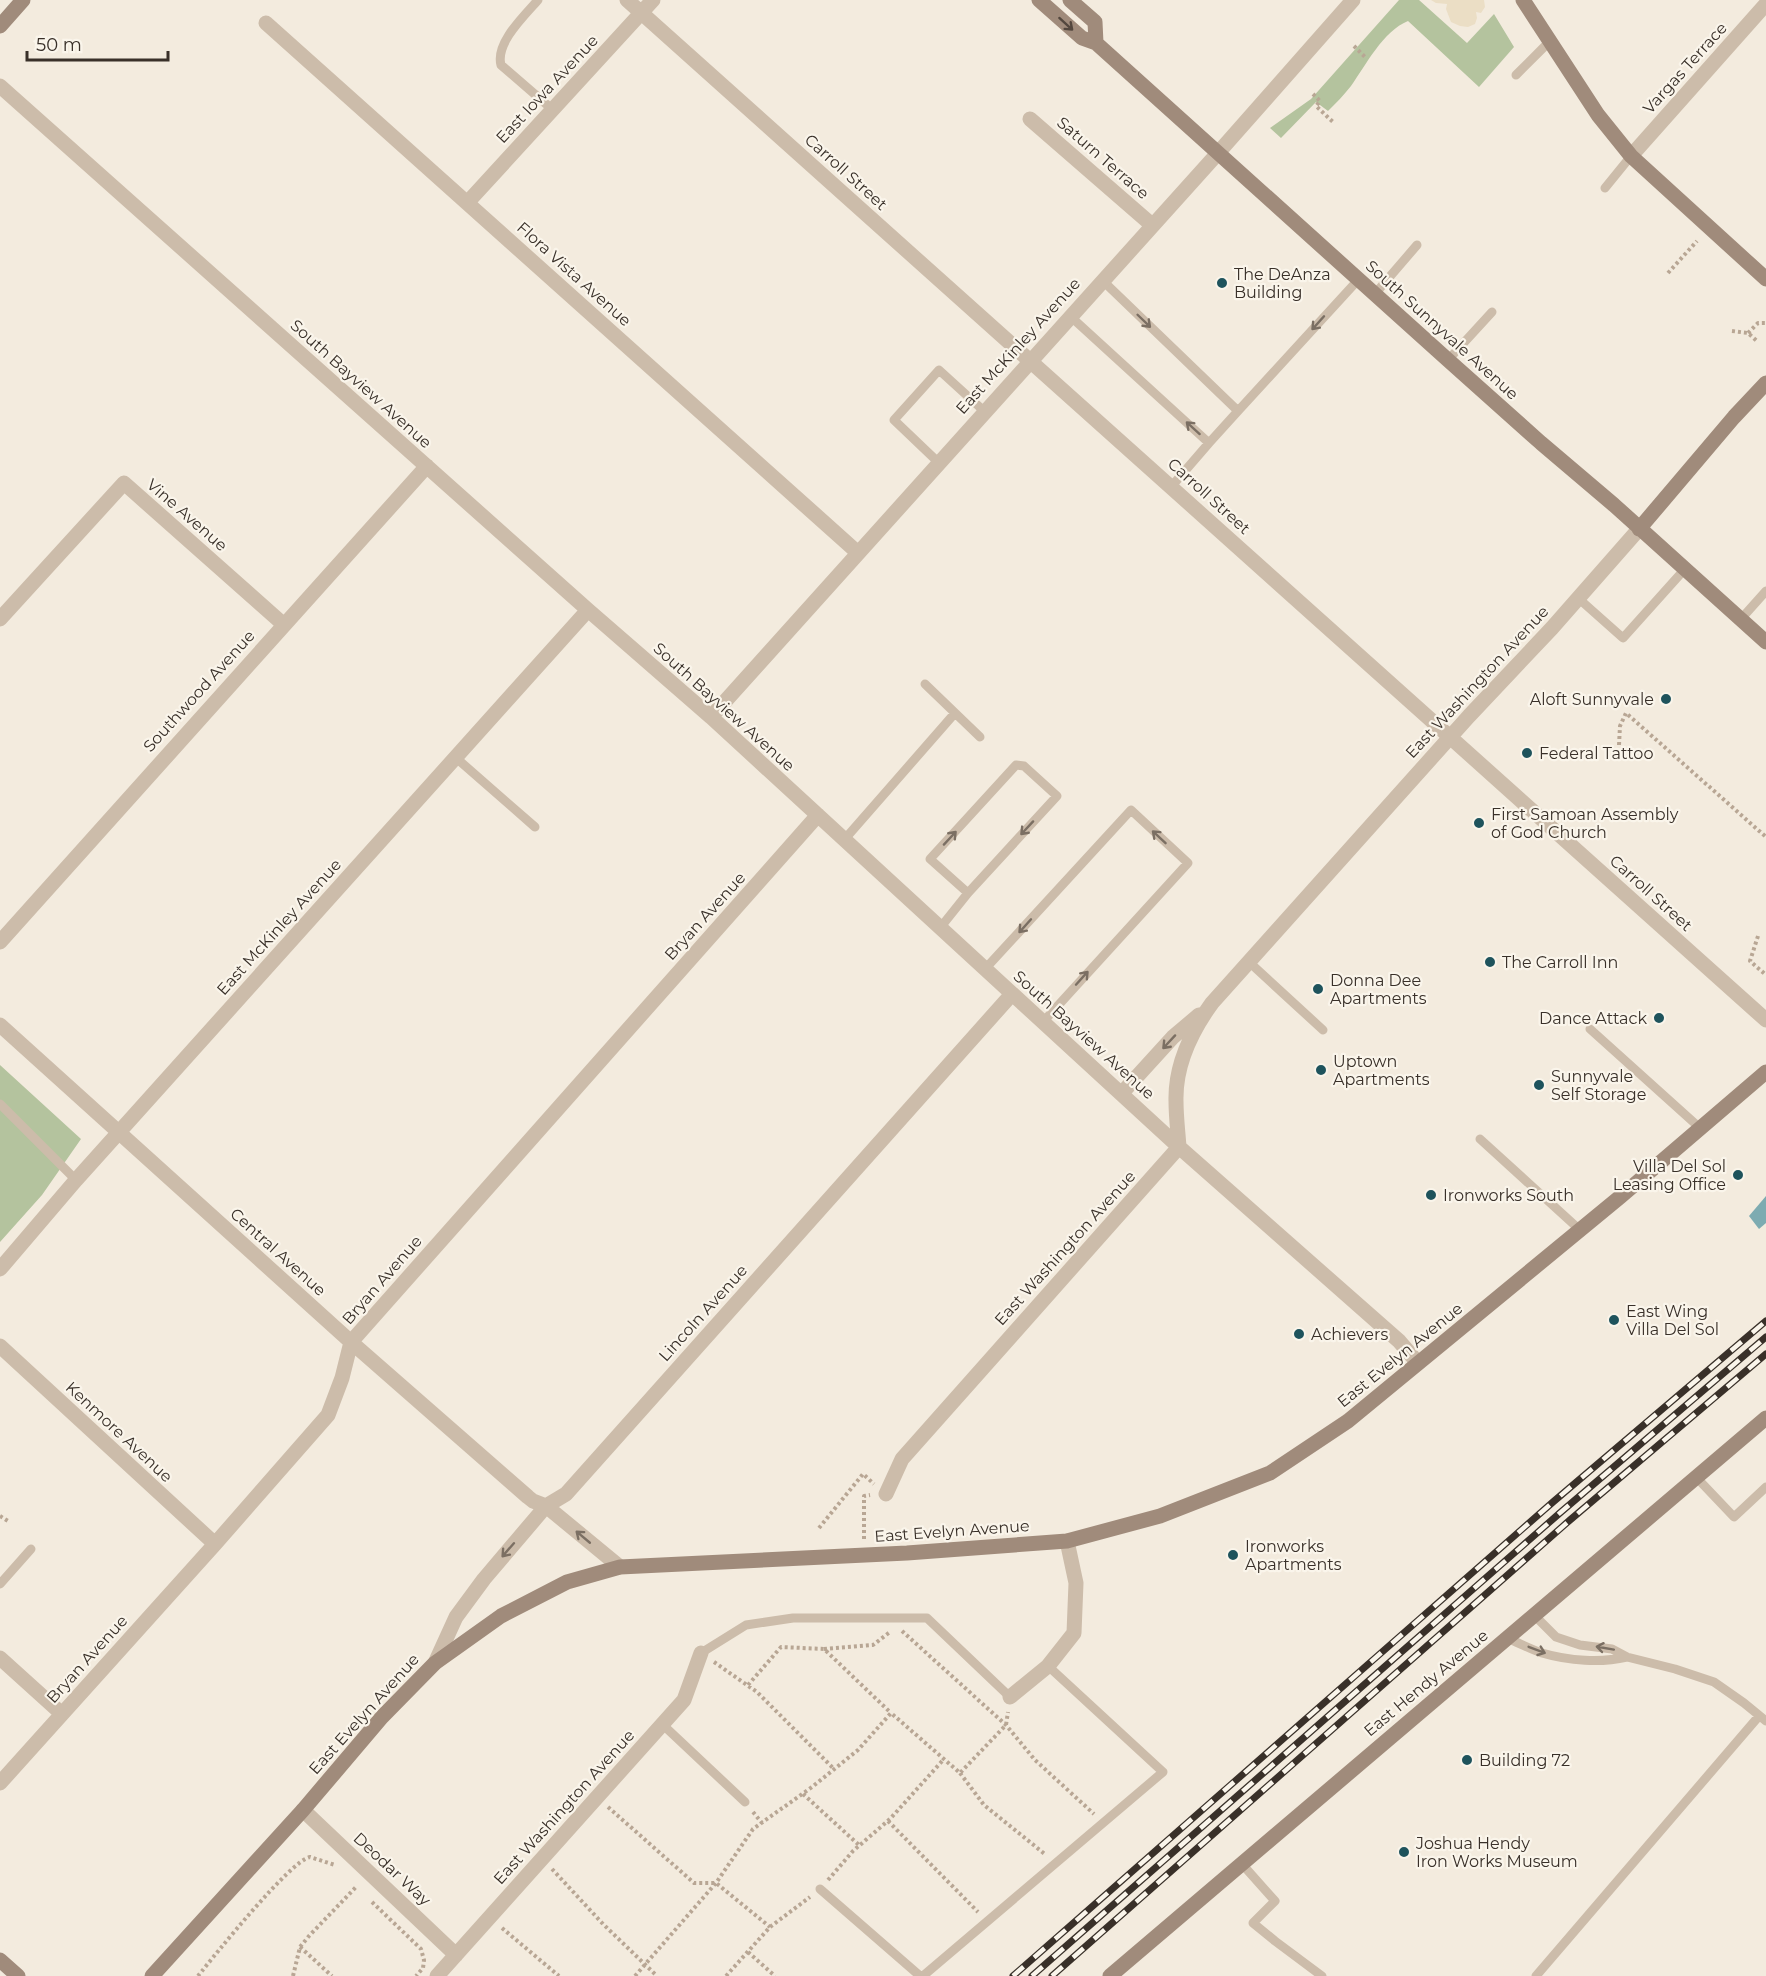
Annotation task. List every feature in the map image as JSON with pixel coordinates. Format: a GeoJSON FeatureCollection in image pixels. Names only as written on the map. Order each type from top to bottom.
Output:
{"type":"FeatureCollection","features":[{"type":"Feature","properties":{"kind":"main road"},"geometry":{"type":"LineString","coordinates":[[0,26],[23,0]]}},
{"type":"Feature","properties":{"kind":"main road","name":"South Sunnyvale Avenue"},"geometry":{"type":"LineString","coordinates":[[1039,0],[1082,38],[1096,43],[1374,295],[1766,642]]}},
{"type":"Feature","properties":{"kind":"main road"},"geometry":{"type":"LineString","coordinates":[[1070,0],[1095,22],[1096,43]]}},
{"type":"Feature","properties":{"kind":"main road"},"geometry":{"type":"LineString","coordinates":[[1523,0],[1598,115],[1631,156],[1766,279]]}},
{"type":"Feature","properties":{"kind":"main road","name":"East Washington Avenue"},"geometry":{"type":"LineString","coordinates":[[1639,529],[1734,417],[1766,383]]}},
{"type":"Feature","properties":{"kind":"main road","name":"East Evelyn Avenue"},"geometry":{"type":"LineString","coordinates":[[152,1976],[303,1810],[382,1717],[435,1664],[501,1616],[567,1582],[620,1567],[864,1555],[1067,1541],[1160,1516],[1270,1473],[1348,1421],[1581,1230],[1766,1072]]}},
{"type":"Feature","properties":{"kind":"main road","name":"East Hendy Avenue"},"geometry":{"type":"LineString","coordinates":[[1110,1976],[1766,1418]]}},
{"type":"Feature","properties":{"kind":"main road"},"geometry":{"type":"LineString","coordinates":[[0,1960],[18,1976]]}},
{"type":"Feature","properties":{"kind":"street","name":"Carroll Street"},"geometry":{"type":"LineString","coordinates":[[627,0],[1766,1020]]}},
{"type":"Feature","properties":{"kind":"street","name":"East Iowa Avenue"},"geometry":{"type":"LineString","coordinates":[[467,203],[653,0]]}},
{"type":"Feature","properties":{"kind":"street","name":"East McKinley Avenue"},"geometry":{"type":"LineString","coordinates":[[711,717],[1353,0]]}},
{"type":"Feature","properties":{"kind":"street","name":"Vargas Terrace"},"geometry":{"type":"LineString","coordinates":[[1631,156],[1766,4]]}},
{"type":"Feature","properties":{"kind":"street","name":"Flora Vista Avenue"},"geometry":{"type":"LineString","coordinates":[[266,23],[857,552]]}},
{"type":"Feature","properties":{"kind":"street","name":"South Bayview Avenue"},"geometry":{"type":"LineString","coordinates":[[0,86],[711,717],[1122,1093],[1179,1148],[1399,1341],[1418,1363]]}},
{"type":"Feature","properties":{"kind":"street","name":"Saturn Terrace"},"geometry":{"type":"LineString","coordinates":[[1030,119],[1152,225]]}},
{"type":"Feature","properties":{"kind":"street","name":"Southwood Avenue"},"geometry":{"type":"LineString","coordinates":[[0,942],[427,466]]}},
{"type":"Feature","properties":{"kind":"street","name":"Vine Avenue"},"geometry":{"type":"LineString","coordinates":[[0,619],[124,483],[283,624]]}},
{"type":"Feature","properties":{"kind":"street","name":"East Washington Avenue"},"geometry":{"type":"LineString","coordinates":[[886,1494],[902,1459],[1179,1148],[1175,1099],[1179,1073],[1185,1048],[1197,1024],[1212,1003],[1639,529]]}},
{"type":"Feature","properties":{"kind":"street","name":"East McKinley Avenue"},"geometry":{"type":"LineString","coordinates":[[0,1269],[76,1180],[588,610]]}},
{"type":"Feature","properties":{"kind":"street","name":"Bryan Avenue"},"geometry":{"type":"LineString","coordinates":[[0,1783],[328,1415],[342,1378],[351,1342],[818,815]]}},
{"type":"Feature","properties":{"kind":"street","name":"Lincoln Avenue"},"geometry":{"type":"LineString","coordinates":[[435,1664],[456,1617],[484,1579],[546,1506],[566,1494],[1012,994]]}},
{"type":"Feature","properties":{"kind":"street","name":"East Washington Avenue"},"geometry":{"type":"LineString","coordinates":[[1122,1093],[1173,1037],[1212,1003]]}},
{"type":"Feature","properties":{"kind":"street","name":"Central Avenue"},"geometry":{"type":"LineString","coordinates":[[0,1024],[351,1342],[528,1497],[546,1506],[620,1567]]}},
{"type":"Feature","properties":{"kind":"street","name":"Kenmore Avenue"},"geometry":{"type":"LineString","coordinates":[[0,1346],[215,1544]]}},
{"type":"Feature","properties":{"kind":"street"},"geometry":{"type":"LineString","coordinates":[[1010,1697],[1048,1666],[1074,1633],[1076,1583],[1067,1541]]}},
{"type":"Feature","properties":{"kind":"street","name":"East Washington Avenue"},"geometry":{"type":"LineString","coordinates":[[437,1976],[684,1700],[701,1653]]}},
{"type":"Feature","properties":{"kind":"street"},"geometry":{"type":"LineString","coordinates":[[0,1658],[62,1714]]}},
{"type":"Feature","properties":{"kind":"street","name":"Deodar Way"},"geometry":{"type":"LineString","coordinates":[[303,1810],[456,1955]]}},
{"type":"Feature","properties":{"kind":"lane"},"geometry":{"type":"LineString","coordinates":[[538,0],[506,39],[500,60],[501,65],[553,110]]}},
{"type":"Feature","properties":{"kind":"lane"},"geometry":{"type":"LineString","coordinates":[[1516,75],[1549,42]]}},
{"type":"Feature","properties":{"kind":"lane"},"geometry":{"type":"LineString","coordinates":[[1605,188],[1631,156]]}},
{"type":"Feature","properties":{"kind":"lane"},"geometry":{"type":"LineString","coordinates":[[1374,295],[1418,244]]}},
{"type":"Feature","properties":{"kind":"lane"},"geometry":{"type":"LineString","coordinates":[[1102,280],[1238,411]]}},
{"type":"Feature","properties":{"kind":"lane"},"geometry":{"type":"LineString","coordinates":[[1171,487],[1358,280]]}},
{"type":"Feature","properties":{"kind":"lane"},"geometry":{"type":"LineString","coordinates":[[1448,360],[1492,312]]}},
{"type":"Feature","properties":{"kind":"lane"},"geometry":{"type":"LineString","coordinates":[[1070,316],[1209,443]]}},
{"type":"Feature","properties":{"kind":"lane"},"geometry":{"type":"LineString","coordinates":[[938,462],[894,420],[939,370],[984,411]]}},
{"type":"Feature","properties":{"kind":"lane"},"geometry":{"type":"LineString","coordinates":[[1578,598],[1623,638],[1684,570]]}},
{"type":"Feature","properties":{"kind":"lane"},"geometry":{"type":"LineString","coordinates":[[1741,619],[1766,591]]}},
{"type":"Feature","properties":{"kind":"lane"},"geometry":{"type":"LineString","coordinates":[[925,684],[980,737]]}},
{"type":"Feature","properties":{"kind":"lane"},"geometry":{"type":"LineString","coordinates":[[844,840],[955,713]]}},
{"type":"Feature","properties":{"kind":"lane"},"geometry":{"type":"LineString","coordinates":[[455,757],[535,827]]}},
{"type":"Feature","properties":{"kind":"lane"},"geometry":{"type":"LineString","coordinates":[[940,928],[968,893],[1057,796],[1024,766],[1016,765],[930,859],[968,893]]}},
{"type":"Feature","properties":{"kind":"lane"},"geometry":{"type":"LineString","coordinates":[[986,969],[1131,810],[1188,863],[1043,1022]]}},
{"type":"Feature","properties":{"kind":"lane"},"geometry":{"type":"LineString","coordinates":[[1249,962],[1323,1030]]}},
{"type":"Feature","properties":{"kind":"lane"},"geometry":{"type":"LineString","coordinates":[[1590,1029],[1700,1128]]}},
{"type":"Feature","properties":{"kind":"lane"},"geometry":{"type":"LineString","coordinates":[[0,1104],[76,1180]]}},
{"type":"Feature","properties":{"kind":"lane"},"geometry":{"type":"LineString","coordinates":[[1480,1139],[1581,1230]]}},
{"type":"Feature","properties":{"kind":"lane"},"geometry":{"type":"LineString","coordinates":[[1696,1478],[1734,1517],[1766,1486]]}},
{"type":"Feature","properties":{"kind":"lane"},"geometry":{"type":"LineString","coordinates":[[0,1584],[31,1549]]}},
{"type":"Feature","properties":{"kind":"lane"},"geometry":{"type":"LineString","coordinates":[[1534,1615],[1556,1637],[1580,1645],[1612,1649],[1627,1657],[1675,1669],[1714,1683],[1763,1718],[1536,1976]]}},
{"type":"Feature","properties":{"kind":"lane"},"geometry":{"type":"LineString","coordinates":[[701,1653],[746,1625],[793,1618],[927,1618],[1010,1697]]}},
{"type":"Feature","properties":{"kind":"lane"},"geometry":{"type":"LineString","coordinates":[[1507,1638],[1542,1653],[1568,1658],[1609,1661],[1627,1657]]}},
{"type":"Feature","properties":{"kind":"lane"},"geometry":{"type":"LineString","coordinates":[[820,1889],[921,1976],[1163,1772],[1048,1666]]}},
{"type":"Feature","properties":{"kind":"lane"},"geometry":{"type":"LineString","coordinates":[[662,1724],[745,1802]]}},
{"type":"Feature","properties":{"kind":"lane"},"geometry":{"type":"LineString","coordinates":[[1242,1864],[1275,1900],[1253,1923],[1322,1976]]}},
{"type":"Feature","properties":{"kind":"path"},"geometry":{"type":"LineString","coordinates":[[1354,46],[1366,58]]}},
{"type":"Feature","properties":{"kind":"path"},"geometry":{"type":"LineString","coordinates":[[1313,94],[1320,101],[1316,106],[1333,122]]}},
{"type":"Feature","properties":{"kind":"path"},"geometry":{"type":"LineString","coordinates":[[1668,273],[1697,241]]}},
{"type":"Feature","properties":{"kind":"path"},"geometry":{"type":"LineString","coordinates":[[1748,333],[1758,323],[1766,323]]}},
{"type":"Feature","properties":{"kind":"path"},"geometry":{"type":"LineString","coordinates":[[1732,331],[1748,333],[1758,342]]}},
{"type":"Feature","properties":{"kind":"path"},"geometry":{"type":"LineString","coordinates":[[1619,745],[1620,726],[1626,713],[1766,837]]}},
{"type":"Feature","properties":{"kind":"path"},"geometry":{"type":"LineString","coordinates":[[1758,936],[1750,961],[1766,975]]}},
{"type":"Feature","properties":{"kind":"path"},"geometry":{"type":"LineString","coordinates":[[819,1528],[863,1474],[886,1494]]}},
{"type":"Feature","properties":{"kind":"path"},"geometry":{"type":"LineString","coordinates":[[864,1555],[864,1496],[886,1494]]}},
{"type":"Feature","properties":{"kind":"path"},"geometry":{"type":"LineString","coordinates":[[0,1516],[8,1521]]}},
{"type":"Feature","properties":{"kind":"path"},"geometry":{"type":"LineString","coordinates":[[748,1685],[781,1647],[824,1649],[873,1645],[897,1626],[1006,1725],[1035,1760],[1104,1822]]}},
{"type":"Feature","properties":{"kind":"path"},"geometry":{"type":"LineString","coordinates":[[824,1649],[891,1713],[960,1773],[984,1804],[1055,1863]]}},
{"type":"Feature","properties":{"kind":"path"},"geometry":{"type":"LineString","coordinates":[[701,1653],[757,1692],[834,1769]]}},
{"type":"Feature","properties":{"kind":"path"},"geometry":{"type":"LineString","coordinates":[[960,1773],[1006,1725],[1010,1697]]}},
{"type":"Feature","properties":{"kind":"path"},"geometry":{"type":"LineString","coordinates":[[635,1976],[716,1882],[753,1829],[803,1794],[858,1750],[891,1713]]}},
{"type":"Feature","properties":{"kind":"path"},"geometry":{"type":"LineString","coordinates":[[726,1976],[770,1928],[820,1889],[860,1845],[888,1821],[944,1759]]}},
{"type":"Feature","properties":{"kind":"path"},"geometry":{"type":"LineString","coordinates":[[803,1794],[860,1845]]}},
{"type":"Feature","properties":{"kind":"path"},"geometry":{"type":"LineString","coordinates":[[597,1797],[694,1882],[716,1882],[770,1928]]}},
{"type":"Feature","properties":{"kind":"path"},"geometry":{"type":"LineString","coordinates":[[888,1821],[987,1921]]}},
{"type":"Feature","properties":{"kind":"path"},"geometry":{"type":"LineString","coordinates":[[198,1976],[296,1864],[306,1857],[314,1857],[337,1866]]}},
{"type":"Feature","properties":{"kind":"path"},"geometry":{"type":"LineString","coordinates":[[542,1858],[603,1924],[657,1976]]}},
{"type":"Feature","properties":{"kind":"path"},"geometry":{"type":"LineString","coordinates":[[353,1882],[361,1890]]}},
{"type":"Feature","properties":{"kind":"path"},"geometry":{"type":"LineString","coordinates":[[293,1976],[300,1947],[356,1887]]}},
{"type":"Feature","properties":{"kind":"path"},"geometry":{"type":"LineString","coordinates":[[369,1898],[421,1949],[424,1960],[423,1968],[417,1976]]}},
{"type":"Feature","properties":{"kind":"path"},"geometry":{"type":"LineString","coordinates":[[489,1918],[559,1976]]}},
{"type":"Feature","properties":{"kind":"path"},"geometry":{"type":"LineString","coordinates":[[300,1947],[332,1976]]}},
{"type":"Feature","properties":{"kind":"path"},"geometry":{"type":"LineString","coordinates":[[748,1952],[775,1976]]}},
{"type":"Feature","properties":{"kind":"green space"},"geometry":{"type":"Polygon","coordinates":[[[1399,0],[1419,0],[1467,43],[1494,14],[1514,47],[1479,87],[1408,21],[1383,40],[1351,86],[1328,111],[1316,102],[1281,138],[1270,128],[1311,99],[1399,0]]]}},
{"type":"Feature","properties":{"kind":"green space"},"geometry":{"type":"Polygon","coordinates":[[[0,1065],[81,1139],[42,1195],[0,1242],[0,1065]]]}},
{"type":"Feature","properties":{"kind":"shaded area"},"geometry":{"type":"Polygon","coordinates":[[[1431,0],[1484,0],[1485,7],[1481,13],[1476,12],[1475,24],[1468,27],[1460,26],[1451,22],[1446,9],[1447,4],[1431,0]]]}},
{"type":"Feature","properties":{"kind":"water"},"geometry":{"type":"Polygon","coordinates":[[[1766,1196],[1766,1223],[1759,1229],[1749,1216],[1766,1196]]]}},
{"type":"Feature","properties":{"kind":"railway"},"geometry":{"type":"LineString","coordinates":[[1013,1976],[1553,1502],[1766,1321]]}},
{"type":"Feature","properties":{"kind":"railway"},"geometry":{"type":"LineString","coordinates":[[1032,1976],[1561,1512],[1766,1337]]}},
{"type":"Feature","properties":{"kind":"railway"},"geometry":{"type":"LineString","coordinates":[[1052,1976],[1570,1520],[1766,1354]]}},
{"type":"Feature","properties":{"kind":"place","name":"The DeAnza Building"},"geometry":{"type":"Point","coordinates":[1222,283]}},
{"type":"Feature","properties":{"kind":"place","name":"Aloft Sunnyvale"},"geometry":{"type":"Point","coordinates":[1666,699]}},
{"type":"Feature","properties":{"kind":"place","name":"Federal Tattoo"},"geometry":{"type":"Point","coordinates":[1527,753]}},
{"type":"Feature","properties":{"kind":"place","name":"First Samoan Assembly of God Church"},"geometry":{"type":"Point","coordinates":[1479,823]}},
{"type":"Feature","properties":{"kind":"place","name":"The Carroll Inn"},"geometry":{"type":"Point","coordinates":[1490,962]}},
{"type":"Feature","properties":{"kind":"place","name":"Donna Dee Apartments"},"geometry":{"type":"Point","coordinates":[1318,989]}},
{"type":"Feature","properties":{"kind":"place","name":"Dance Attack"},"geometry":{"type":"Point","coordinates":[1659,1018]}},
{"type":"Feature","properties":{"kind":"place","name":"Uptown Apartments"},"geometry":{"type":"Point","coordinates":[1321,1070]}},
{"type":"Feature","properties":{"kind":"place","name":"Sunnyvale Self Storage"},"geometry":{"type":"Point","coordinates":[1539,1085]}},
{"type":"Feature","properties":{"kind":"place","name":"Villa Del Sol Leasing Office"},"geometry":{"type":"Point","coordinates":[1738,1175]}},
{"type":"Feature","properties":{"kind":"place","name":"Ironworks South"},"geometry":{"type":"Point","coordinates":[1431,1195]}},
{"type":"Feature","properties":{"kind":"place","name":"East Wing Villa Del Sol"},"geometry":{"type":"Point","coordinates":[1614,1320]}},
{"type":"Feature","properties":{"kind":"place","name":"Achievers"},"geometry":{"type":"Point","coordinates":[1299,1334]}},
{"type":"Feature","properties":{"kind":"place","name":"Ironworks Apartments"},"geometry":{"type":"Point","coordinates":[1233,1555]}},
{"type":"Feature","properties":{"kind":"place","name":"Building 72"},"geometry":{"type":"Point","coordinates":[1467,1760]}},
{"type":"Feature","properties":{"kind":"place","name":"Joshua Hendy Iron Works Museum"},"geometry":{"type":"Point","coordinates":[1404,1852]}}]}
